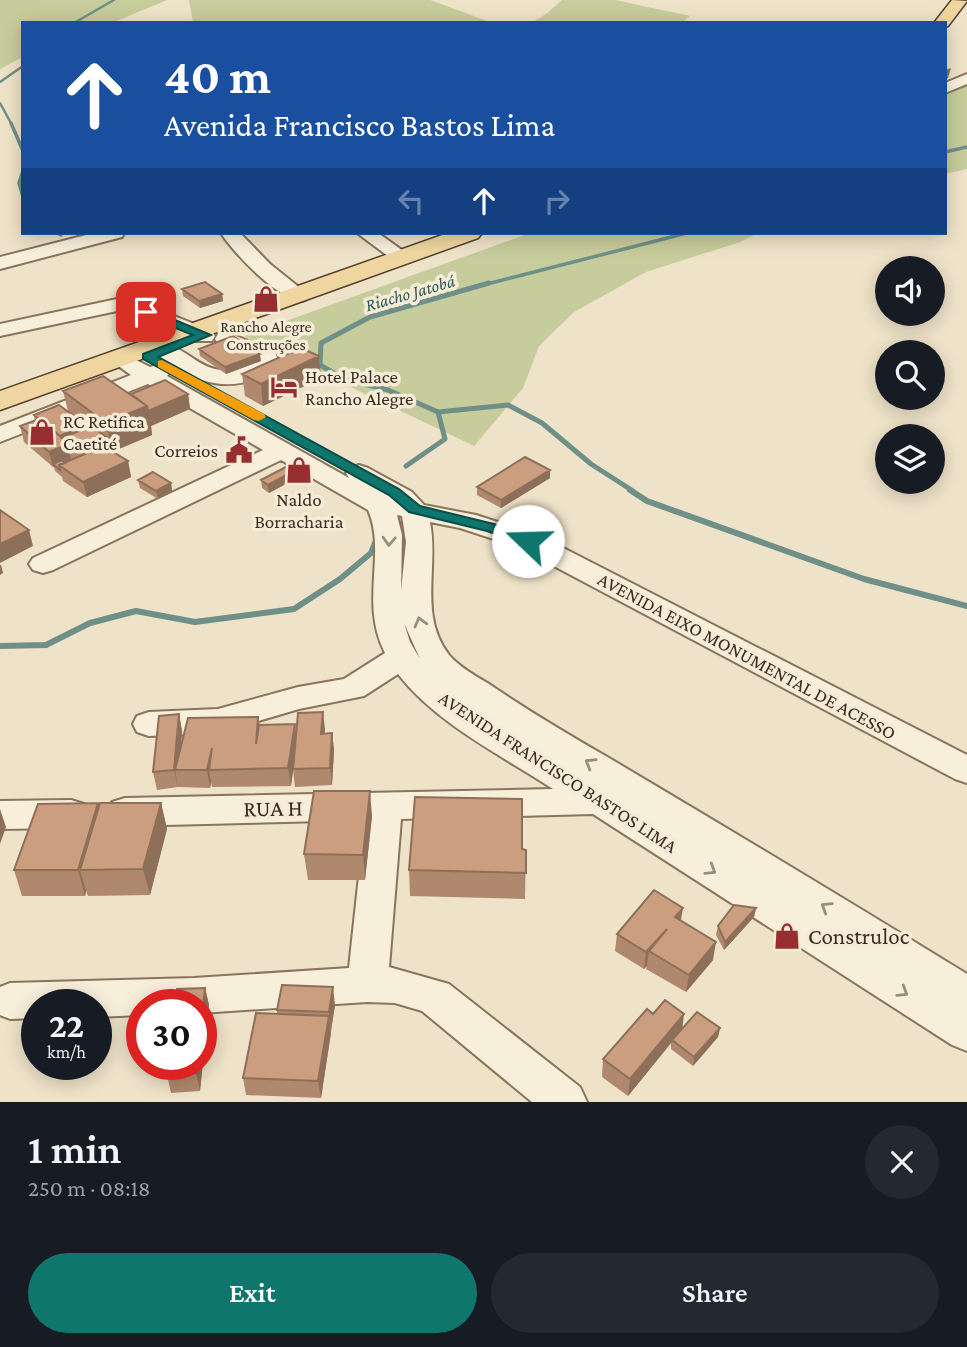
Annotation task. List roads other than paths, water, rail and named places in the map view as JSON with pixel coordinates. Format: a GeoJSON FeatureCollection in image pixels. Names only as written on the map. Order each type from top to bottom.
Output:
{"type":"FeatureCollection","features":[{"type":"Feature","properties":{"kind":"main road"},"geometry":{"type":"LineString","coordinates":[[944,21],[960,0]]}},
{"type":"Feature","properties":{"kind":"main road"},"geometry":{"type":"LineString","coordinates":[[0,410],[149,360],[298,296],[465,235]]}},
{"type":"Feature","properties":{"kind":"main road"},"geometry":{"type":"LineString","coordinates":[[0,401],[149,360]]}},
{"type":"Feature","properties":{"kind":"street"},"geometry":{"type":"LineString","coordinates":[[947,72],[967,76]]}},
{"type":"Feature","properties":{"kind":"street"},"geometry":{"type":"LineString","coordinates":[[947,88],[967,76]]}},
{"type":"Feature","properties":{"kind":"street"},"geometry":{"type":"LineString","coordinates":[[0,262],[107,235]]}},
{"type":"Feature","properties":{"kind":"street"},"geometry":{"type":"LineString","coordinates":[[232,235],[263,268],[298,296]]}},
{"type":"Feature","properties":{"kind":"street"},"geometry":{"type":"LineString","coordinates":[[369,235],[403,258]]}},
{"type":"Feature","properties":{"kind":"street"},"geometry":{"type":"LineString","coordinates":[[0,330],[117,305],[132,306],[212,332],[267,357],[268,363],[234,379],[218,380],[149,360],[0,435]]}},
{"type":"Feature","properties":{"kind":"street"},"geometry":{"type":"LineString","coordinates":[[149,360],[379,505]]}},
{"type":"Feature","properties":{"kind":"street"},"geometry":{"type":"LineString","coordinates":[[276,440],[394,492],[414,509]]}},
{"type":"Feature","properties":{"kind":"street"},"geometry":{"type":"LineString","coordinates":[[43,564],[276,440]]}},
{"type":"Feature","properties":{"kind":"street","name":"AVENIDA EIXO MONUMENTAL DE ACESSO"},"geometry":{"type":"LineString","coordinates":[[379,505],[414,509],[492,528],[528,541],[967,770]]}},
{"type":"Feature","properties":{"kind":"street","name":"AVENIDA FRANCISCO BASTOS LIMA"},"geometry":{"type":"LineString","coordinates":[[379,505],[389,525],[386,615],[400,657],[430,690],[474,722],[612,792],[967,996]]}},
{"type":"Feature","properties":{"kind":"street","name":"AVENIDA FRANCISCO BASTOS LIMA"},"geometry":{"type":"LineString","coordinates":[[414,509],[420,542],[415,595],[417,619],[436,660],[451,674],[523,723],[612,792],[967,1032]]}},
{"type":"Feature","properties":{"kind":"street"},"geometry":{"type":"LineString","coordinates":[[149,724],[218,720],[298,698],[353,688],[400,657]]}},
{"type":"Feature","properties":{"kind":"street","name":"RUA H"},"geometry":{"type":"LineString","coordinates":[[0,815],[384,806],[612,792]]}},
{"type":"Feature","properties":{"kind":"street"},"geometry":{"type":"LineString","coordinates":[[368,984],[384,806]]}},
{"type":"Feature","properties":{"kind":"street"},"geometry":{"type":"LineString","coordinates":[[10,1001],[194,996],[368,984],[395,985],[435,997],[565,1102]]}},
{"type":"Feature","properties":{"kind":"waterway"},"geometry":{"type":"LineString","coordinates":[[77,21],[114,0]]}},
{"type":"Feature","properties":{"kind":"waterway"},"geometry":{"type":"LineString","coordinates":[[0,82],[21,67]]}},
{"type":"Feature","properties":{"kind":"waterway"},"geometry":{"type":"LineString","coordinates":[[0,103],[11,124]]}},
{"type":"Feature","properties":{"kind":"waterway"},"geometry":{"type":"LineString","coordinates":[[11,124],[21,146]]}},
{"type":"Feature","properties":{"kind":"waterway","name":"Riacho Jatobá"},"geometry":{"type":"LineString","coordinates":[[947,152],[967,147]]}},
{"type":"Feature","properties":{"kind":"waterway"},"geometry":{"type":"LineString","coordinates":[[21,177],[21,190]]}},
{"type":"Feature","properties":{"kind":"waterway","name":"Riacho Jatobá"},"geometry":{"type":"LineString","coordinates":[[483,285],[679,235]]}},
{"type":"Feature","properties":{"kind":"waterway","name":"Riacho Jatobá"},"geometry":{"type":"LineString","coordinates":[[438,412],[388,390],[344,379],[320,365],[321,343],[370,317],[489,283]]}},
{"type":"Feature","properties":{"kind":"waterway"},"geometry":{"type":"LineString","coordinates":[[438,412],[508,405],[542,423],[591,464],[633,491]]}},
{"type":"Feature","properties":{"kind":"waterway","name":"Riacho Jatobá"},"geometry":{"type":"LineString","coordinates":[[406,466],[445,439],[438,412]]}},
{"type":"Feature","properties":{"kind":"waterway"},"geometry":{"type":"LineString","coordinates":[[630,490],[647,501],[864,579],[967,606]]}},
{"type":"Feature","properties":{"kind":"waterway","name":"Riacho Jatobá"},"geometry":{"type":"LineString","coordinates":[[0,646],[46,645],[90,623],[136,611],[195,622],[294,609],[340,579],[371,553],[377,538]]}},
{"type":"Feature","properties":{"kind":"place","name":"Rancho Alegre Construções"},"geometry":{"type":"Point","coordinates":[266,299]}},
{"type":"Feature","properties":{"kind":"place","name":"Hotel Palace Rancho Alegre"},"geometry":{"type":"Point","coordinates":[284,387]}},
{"type":"Feature","properties":{"kind":"place","name":"RC Retifica Caetité"},"geometry":{"type":"Point","coordinates":[42,432]}},
{"type":"Feature","properties":{"kind":"place","name":"Correios"},"geometry":{"type":"Point","coordinates":[239,450]}},
{"type":"Feature","properties":{"kind":"place","name":"Naldo Borracharia"},"geometry":{"type":"Point","coordinates":[299,470]}},
{"type":"Feature","properties":{"kind":"place","name":"Construloc"},"geometry":{"type":"Point","coordinates":[787,936]}}]}
